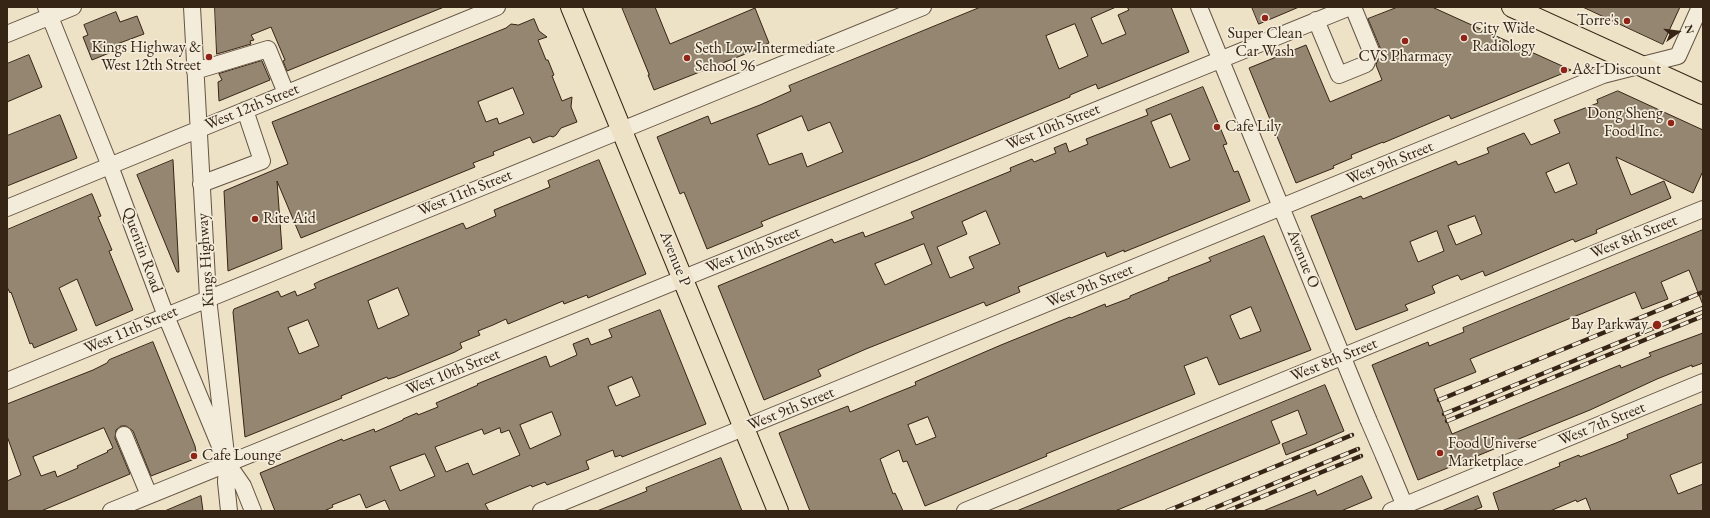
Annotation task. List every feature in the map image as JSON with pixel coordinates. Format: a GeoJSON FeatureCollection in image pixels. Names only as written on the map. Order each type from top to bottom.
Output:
{"type":"FeatureCollection","features":[{"type":"Feature","properties":{"kind":"main road","name":"Avenue P"},"geometry":{"type":"LineString","coordinates":[[571,7],[586,47],[622,129],[778,511]]}},
{"type":"Feature","properties":{"kind":"main road"},"geometry":{"type":"LineString","coordinates":[[1519,8],[1703,94]]}},
{"type":"Feature","properties":{"kind":"street"},"geometry":{"type":"LineString","coordinates":[[7,34],[48,12],[73,7]]}},
{"type":"Feature","properties":{"kind":"street","name":"Kings Highway"},"geometry":{"type":"LineString","coordinates":[[192,7],[197,129],[208,298],[227,464],[226,482],[229,511]]}},
{"type":"Feature","properties":{"kind":"street","name":"West 12th Street"},"geometry":{"type":"LineString","coordinates":[[7,208],[497,7]]}},
{"type":"Feature","properties":{"kind":"street","name":"West 11th Street"},"geometry":{"type":"LineString","coordinates":[[7,381],[923,7]]}},
{"type":"Feature","properties":{"kind":"street","name":"Avenue O"},"geometry":{"type":"LineString","coordinates":[[1199,7],[1384,456],[1400,509]]}},
{"type":"Feature","properties":{"kind":"street","name":"West 10th Street"},"geometry":{"type":"LineString","coordinates":[[112,511],[1221,58],[1350,7]]}},
{"type":"Feature","properties":{"kind":"street"},"geometry":{"type":"LineString","coordinates":[[1316,20],[1339,75],[1366,64],[1371,51],[1353,7]]}},
{"type":"Feature","properties":{"kind":"street","name":"West 9th Street"},"geometry":{"type":"LineString","coordinates":[[541,511],[1603,75],[1678,56],[1700,7]]}},
{"type":"Feature","properties":{"kind":"street","name":"Quentin Road"},"geometry":{"type":"LineString","coordinates":[[48,12],[110,166],[166,316],[227,464],[243,486],[253,511]]}},
{"type":"Feature","properties":{"kind":"street"},"geometry":{"type":"LineString","coordinates":[[195,70],[268,49],[286,93]]}},
{"type":"Feature","properties":{"kind":"street"},"geometry":{"type":"LineString","coordinates":[[201,184],[262,161],[245,110]]}},
{"type":"Feature","properties":{"kind":"street","name":"West 8th Street"},"geometry":{"type":"LineString","coordinates":[[965,511],[1703,209]]}},
{"type":"Feature","properties":{"kind":"street","name":"West 7th Street"},"geometry":{"type":"LineString","coordinates":[[1400,509],[1703,382]]}},
{"type":"Feature","properties":{"kind":"street"},"geometry":{"type":"LineString","coordinates":[[124,435],[149,496]]}},
{"type":"Feature","properties":{"kind":"building"},"geometry":{"type":"Polygon","coordinates":[[[215,7],[444,7],[287,71],[283,61],[285,60],[271,27],[251,35],[254,40],[250,41],[251,44],[217,54],[215,7]]]}},
{"type":"Feature","properties":{"kind":"building"},"geometry":{"type":"Polygon","coordinates":[[[622,7],[655,7],[670,44],[755,8],[769,43],[758,49],[654,90],[622,7]]]}},
{"type":"Feature","properties":{"kind":"building"},"geometry":{"type":"Polygon","coordinates":[[[981,7],[1116,7],[1091,18],[1102,44],[1126,34],[1118,15],[1129,10],[1127,7],[1171,7],[1189,52],[1098,89],[1096,84],[1070,95],[1070,97],[918,160],[761,222],[763,226],[707,249],[684,192],[680,194],[657,137],[708,116],[711,124],[791,91],[789,86],[981,7]],[[1075,24],[1046,36],[1059,69],[1088,56],[1075,24]],[[802,116],[757,135],[769,165],[802,153],[807,167],[843,152],[830,122],[808,131],[802,116]]]}},
{"type":"Feature","properties":{"kind":"building","name":"Super Clean Car Wash"},"geometry":{"type":"Polygon","coordinates":[[[1252,7],[1299,7],[1259,24],[1252,7]]]}},
{"type":"Feature","properties":{"kind":"building"},"geometry":{"type":"Polygon","coordinates":[[[1398,7],[1432,7],[1571,70],[1451,119],[1449,115],[1351,155],[1352,158],[1333,166],[1334,168],[1296,183],[1249,68],[1306,45],[1330,102],[1382,80],[1376,65],[1378,59],[1384,57],[1368,19],[1398,7]]]}},
{"type":"Feature","properties":{"kind":"building"},"geometry":{"type":"Polygon","coordinates":[[[1583,7],[1680,7],[1663,44],[1583,7]]]}},
{"type":"Feature","properties":{"kind":"building"},"geometry":{"type":"Polygon","coordinates":[[[116,12],[120,22],[137,16],[144,34],[117,44],[119,49],[92,60],[83,37],[88,35],[84,25],[116,12]]]}},
{"type":"Feature","properties":{"kind":"building"},"geometry":{"type":"Polygon","coordinates":[[[534,19],[539,31],[547,37],[538,40],[554,75],[552,76],[562,101],[572,97],[571,107],[577,122],[561,128],[553,137],[550,136],[533,143],[530,137],[493,152],[494,155],[473,163],[475,167],[301,238],[277,181],[282,249],[228,271],[224,191],[288,164],[272,122],[506,28],[511,24],[518,25],[534,19]],[[513,88],[478,102],[486,122],[497,118],[499,124],[524,114],[513,88]]]}},
{"type":"Feature","properties":{"kind":"building"},"geometry":{"type":"Polygon","coordinates":[[[29,55],[42,87],[7,102],[7,64],[29,55]]]}},
{"type":"Feature","properties":{"kind":"building"},"geometry":{"type":"Polygon","coordinates":[[[262,61],[270,80],[219,101],[218,82],[222,80],[219,74],[262,61]]]}},
{"type":"Feature","properties":{"kind":"building"},"geometry":{"type":"Polygon","coordinates":[[[1203,87],[1227,144],[1223,145],[1234,172],[1238,171],[1250,201],[1124,252],[1124,250],[1107,257],[1105,252],[1018,287],[1020,292],[986,306],[984,302],[866,349],[818,370],[821,376],[764,400],[718,286],[832,239],[834,243],[863,232],[865,237],[914,218],[911,212],[1011,171],[1010,168],[1032,159],[1034,162],[1056,153],[1054,148],[1066,143],[1069,152],[1088,144],[1086,139],[1148,115],[1146,110],[1203,87]],[[1171,114],[1151,122],[1170,168],[1190,160],[1171,114]],[[986,211],[962,222],[967,234],[937,247],[950,278],[974,268],[969,257],[1000,244],[986,211]],[[924,244],[875,264],[885,285],[932,264],[924,244]]]}},
{"type":"Feature","properties":{"kind":"building"},"geometry":{"type":"Polygon","coordinates":[[[1618,91],[1703,130],[1703,171],[1693,193],[1616,157],[1631,195],[1664,181],[1671,198],[1596,230],[1597,233],[1575,242],[1573,239],[1485,276],[1483,271],[1461,280],[1458,275],[1443,281],[1432,286],[1435,293],[1405,305],[1408,310],[1356,330],[1311,216],[1361,196],[1363,199],[1456,161],[1458,165],[1489,153],[1487,148],[1524,133],[1531,145],[1560,133],[1554,120],[1598,103],[1597,100],[1618,91]],[[1569,163],[1546,173],[1555,193],[1577,184],[1569,163]],[[1475,216],[1448,226],[1456,245],[1482,234],[1475,216]],[[1437,231],[1410,242],[1418,262],[1444,251],[1437,231]]]}},
{"type":"Feature","properties":{"kind":"building"},"geometry":{"type":"Polygon","coordinates":[[[60,115],[77,158],[7,186],[7,136],[60,115]]]}},
{"type":"Feature","properties":{"kind":"building"},"geometry":{"type":"Polygon","coordinates":[[[173,160],[179,272],[177,272],[137,175],[173,160]]]}},
{"type":"Feature","properties":{"kind":"building"},"geometry":{"type":"Polygon","coordinates":[[[599,160],[646,274],[588,298],[587,295],[564,304],[563,301],[508,324],[506,319],[478,331],[480,335],[460,343],[462,348],[455,352],[395,377],[388,379],[387,377],[341,396],[342,398],[245,437],[233,312],[234,309],[278,291],[281,297],[295,291],[297,296],[316,288],[314,284],[320,281],[463,223],[466,229],[496,216],[494,210],[550,187],[548,181],[599,160]],[[398,288],[368,301],[378,329],[409,315],[398,288]],[[308,320],[288,328],[299,354],[319,346],[308,320]]]}},
{"type":"Feature","properties":{"kind":"building"},"geometry":{"type":"Polygon","coordinates":[[[92,194],[101,216],[98,217],[112,250],[109,251],[133,310],[96,326],[77,279],[59,288],[77,330],[34,348],[32,343],[30,344],[11,292],[10,293],[7,287],[7,230],[92,194]]]}},
{"type":"Feature","properties":{"kind":"building"},"geometry":{"type":"Polygon","coordinates":[[[1703,230],[1703,305],[1689,270],[1661,282],[1668,299],[1642,309],[1635,292],[1470,359],[1476,372],[1434,389],[1452,434],[1620,365],[1621,368],[1651,356],[1649,353],[1703,333],[1703,363],[1692,367],[1692,365],[1657,379],[1590,410],[1418,480],[1372,365],[1428,342],[1429,346],[1464,332],[1463,328],[1703,230]]]}},
{"type":"Feature","properties":{"kind":"building"},"geometry":{"type":"Polygon","coordinates":[[[1264,236],[1311,350],[1219,385],[1207,357],[1184,366],[1195,394],[1046,454],[1047,456],[925,506],[907,461],[903,462],[899,450],[880,459],[893,494],[895,493],[903,511],[810,511],[779,433],[848,406],[850,412],[916,385],[915,382],[1001,345],[1105,304],[1106,307],[1130,298],[1130,296],[1169,280],[1168,278],[1211,261],[1209,258],[1264,236]],[[1251,307],[1230,316],[1240,339],[1261,331],[1251,307]],[[928,417],[908,425],[916,445],[936,437],[928,417]]]}},
{"type":"Feature","properties":{"kind":"building"},"geometry":{"type":"Polygon","coordinates":[[[660,310],[706,424],[622,457],[621,455],[615,457],[613,450],[586,461],[589,469],[547,485],[545,482],[532,487],[531,485],[485,504],[489,511],[390,511],[385,500],[366,508],[360,494],[332,505],[333,507],[324,511],[275,511],[260,473],[342,439],[343,441],[374,429],[375,432],[417,413],[418,415],[438,407],[436,403],[478,385],[477,384],[546,356],[550,367],[577,355],[573,344],[588,338],[591,345],[612,337],[609,330],[660,310]],[[632,377],[608,387],[616,406],[640,396],[632,377]],[[552,412],[520,425],[530,449],[561,435],[552,412]],[[500,428],[484,434],[482,429],[435,447],[446,472],[468,463],[473,475],[520,455],[509,430],[501,433],[500,428]],[[425,454],[390,467],[400,491],[435,476],[425,454]]]}},
{"type":"Feature","properties":{"kind":"building"},"geometry":{"type":"Polygon","coordinates":[[[153,342],[195,446],[197,458],[151,476],[133,431],[126,426],[121,426],[116,430],[115,438],[130,474],[41,511],[7,511],[7,481],[21,475],[7,436],[7,404],[93,370],[107,363],[109,360],[153,342]],[[104,428],[33,457],[41,476],[55,471],[57,477],[78,468],[77,466],[108,452],[107,451],[113,448],[104,428]]]}},
{"type":"Feature","properties":{"kind":"building"},"geometry":{"type":"Polygon","coordinates":[[[1325,385],[1344,431],[1314,444],[1286,455],[1282,444],[1307,434],[1298,410],[1271,421],[1280,443],[1115,511],[1017,511],[1325,385]]]}},
{"type":"Feature","properties":{"kind":"building"},"geometry":{"type":"Polygon","coordinates":[[[1703,404],[1703,462],[1670,475],[1678,494],[1703,484],[1703,511],[1591,511],[1586,498],[1577,502],[1576,500],[1550,511],[1499,511],[1493,493],[1560,466],[1559,463],[1579,455],[1580,457],[1628,438],[1627,435],[1703,404]]]}},
{"type":"Feature","properties":{"kind":"building"},"geometry":{"type":"Polygon","coordinates":[[[721,458],[742,511],[597,511],[647,491],[646,488],[721,458]]]}},
{"type":"Feature","properties":{"kind":"building"},"geometry":{"type":"Polygon","coordinates":[[[1362,476],[1372,498],[1341,511],[1263,511],[1315,490],[1317,495],[1362,476]]]}},
{"type":"Feature","properties":{"kind":"building"},"geometry":{"type":"Polygon","coordinates":[[[201,496],[203,511],[165,511],[201,496]]]}},
{"type":"Feature","properties":{"kind":"building"},"geometry":{"type":"Polygon","coordinates":[[[1478,496],[1482,507],[1472,511],[1442,511],[1478,496]]]}},
{"type":"Feature","properties":{"kind":"railway"},"geometry":{"type":"LineString","coordinates":[[1439,400],[1703,292]]}},
{"type":"Feature","properties":{"kind":"railway"},"geometry":{"type":"LineString","coordinates":[[1444,414],[1703,308]]}},
{"type":"Feature","properties":{"kind":"railway"},"geometry":{"type":"LineString","coordinates":[[1447,421],[1703,316]]}},
{"type":"Feature","properties":{"kind":"railway"},"geometry":{"type":"LineString","coordinates":[[1167,511],[1352,435]]}},
{"type":"Feature","properties":{"kind":"railway"},"geometry":{"type":"LineString","coordinates":[[1207,511],[1358,449]]}},
{"type":"Feature","properties":{"kind":"railway"},"geometry":{"type":"LineString","coordinates":[[1227,511],[1361,456]]}},
{"type":"Feature","properties":{"kind":"place","name":"Super Clean Car Wash"},"geometry":{"type":"Point","coordinates":[1265,18]}},
{"type":"Feature","properties":{"kind":"place","name":"Torre's"},"geometry":{"type":"Point","coordinates":[1627,21]}},
{"type":"Feature","properties":{"kind":"place","name":"City Wide Radiology"},"geometry":{"type":"Point","coordinates":[1464,38]}},
{"type":"Feature","properties":{"kind":"place","name":"CVS Pharmacy"},"geometry":{"type":"Point","coordinates":[1405,41]}},
{"type":"Feature","properties":{"kind":"place","name":"Kings Highway & West 12th Street"},"geometry":{"type":"Point","coordinates":[209,57]}},
{"type":"Feature","properties":{"kind":"place","name":"Seth Low Intermediate School 96"},"geometry":{"type":"Point","coordinates":[687,58]}},
{"type":"Feature","properties":{"kind":"place","name":"A&I Discount"},"geometry":{"type":"Point","coordinates":[1564,70]}},
{"type":"Feature","properties":{"kind":"place","name":"Dong Sheng Food Inc."},"geometry":{"type":"Point","coordinates":[1671,123]}},
{"type":"Feature","properties":{"kind":"place","name":"Cafe Lily"},"geometry":{"type":"Point","coordinates":[1217,127]}},
{"type":"Feature","properties":{"kind":"place","name":"Rite Aid"},"geometry":{"type":"Point","coordinates":[255,219]}},
{"type":"Feature","properties":{"kind":"place","name":"Bay Parkway"},"geometry":{"type":"Point","coordinates":[1657,325]}},
{"type":"Feature","properties":{"kind":"place","name":"Food Universe Marketplace"},"geometry":{"type":"Point","coordinates":[1440,453]}},
{"type":"Feature","properties":{"kind":"place","name":"Cafe Lounge"},"geometry":{"type":"Point","coordinates":[194,456]}}]}
